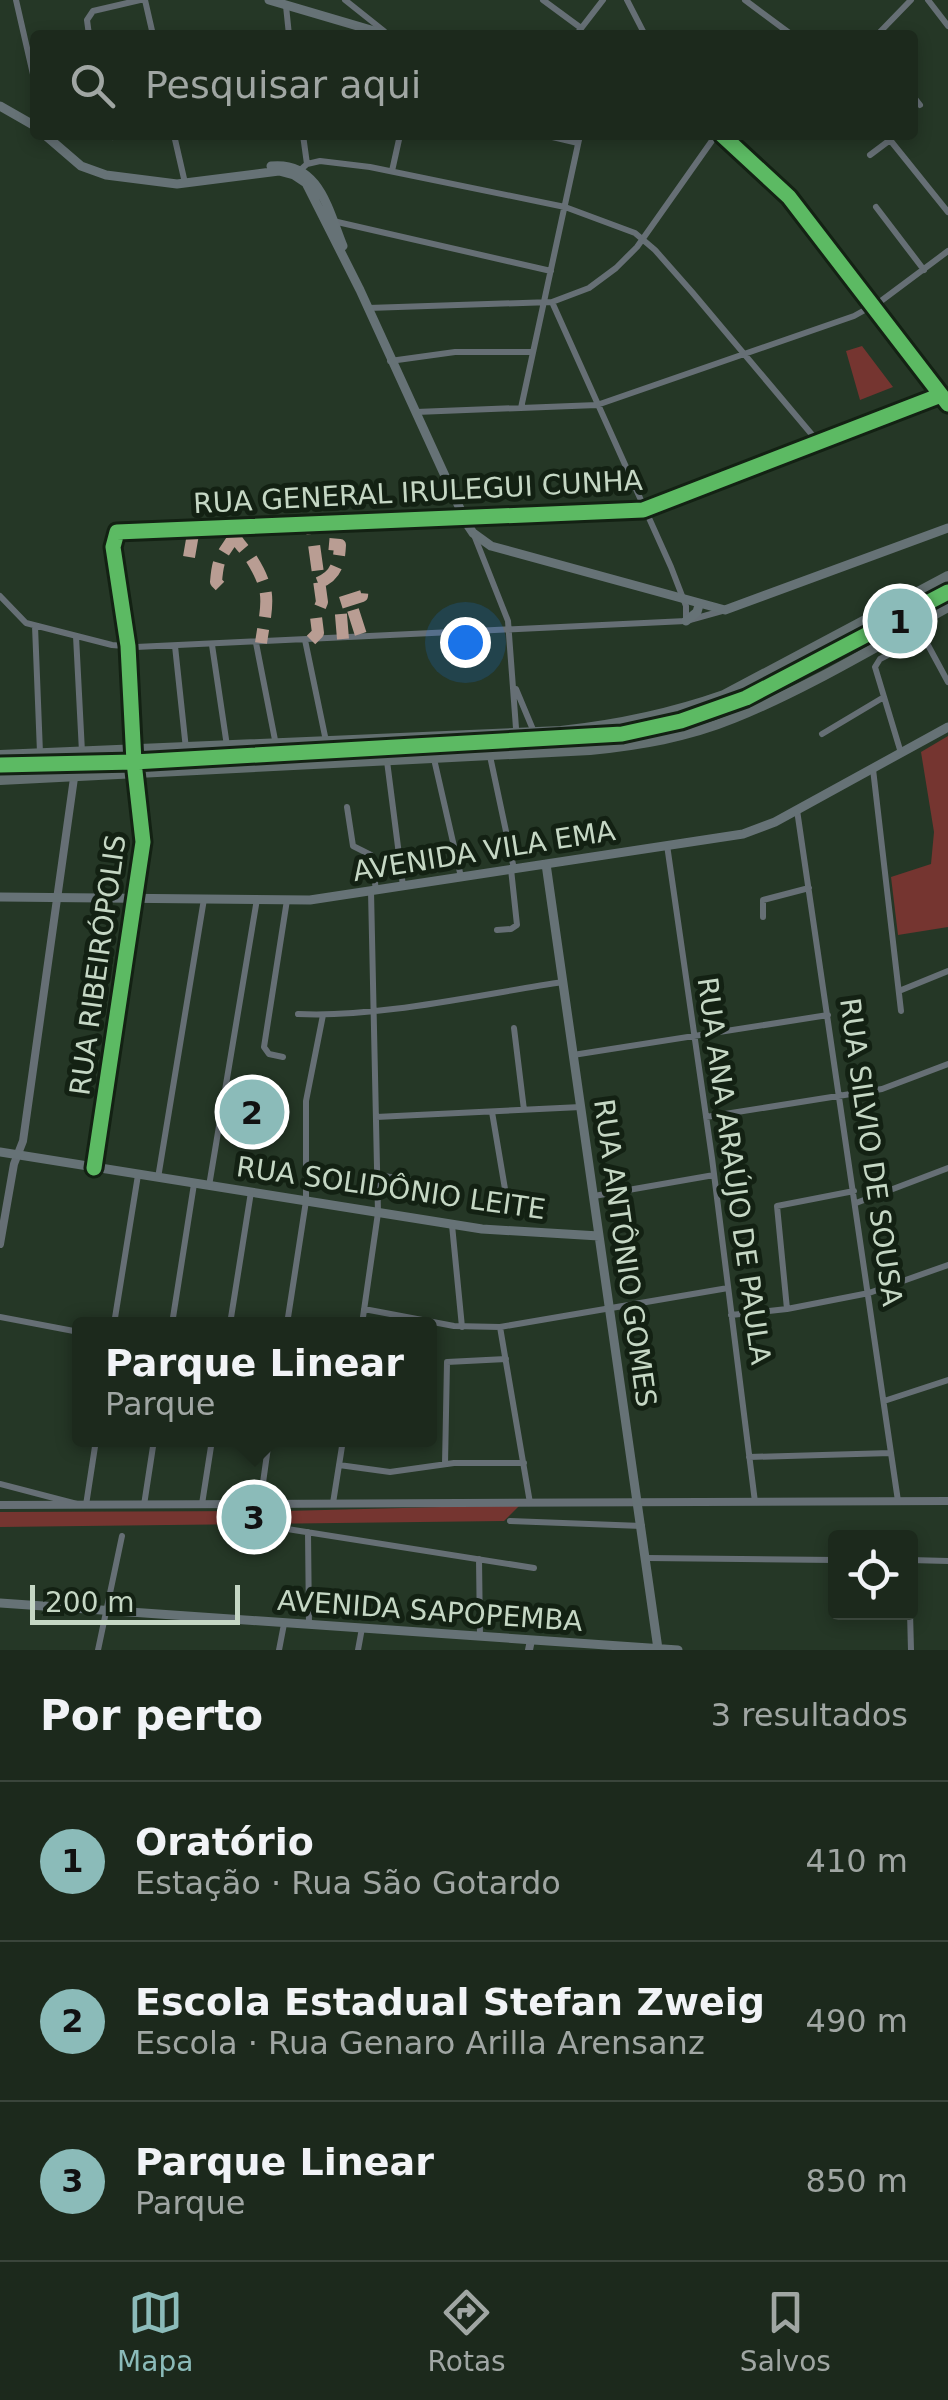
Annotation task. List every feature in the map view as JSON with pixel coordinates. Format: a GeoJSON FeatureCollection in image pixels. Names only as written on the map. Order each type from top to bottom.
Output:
{"type":"FeatureCollection","features":[{"type":"Feature","properties":{"kind":"main road"},"geometry":{"type":"LineString","coordinates":[[268,0],[370,30]]}},
{"type":"Feature","properties":{"kind":"main road"},"geometry":{"type":"LineString","coordinates":[[0,106],[30,123]]}},
{"type":"Feature","properties":{"kind":"main road"},"geometry":{"type":"LineString","coordinates":[[52,140],[86,168],[106,174],[184,181],[301,169]]}},
{"type":"Feature","properties":{"kind":"main road"},"geometry":{"type":"LineString","coordinates":[[725,140],[789,197],[945,400]]}},
{"type":"Feature","properties":{"kind":"main road"},"geometry":{"type":"LineString","coordinates":[[301,169],[473,534],[504,551],[725,610],[948,528]]}},
{"type":"Feature","properties":{"kind":"main road"},"geometry":{"type":"LineString","coordinates":[[301,169],[320,192],[360,290]]}},
{"type":"Feature","properties":{"kind":"main road"},"geometry":{"type":"LineString","coordinates":[[0,755],[517,734],[615,726],[724,695],[948,576]]}},
{"type":"Feature","properties":{"kind":"main road"},"geometry":{"type":"LineString","coordinates":[[686,621],[700,605]]}},
{"type":"Feature","properties":{"kind":"main road"},"geometry":{"type":"LineString","coordinates":[[0,780],[631,746],[706,728],[771,701],[948,607]]}},
{"type":"Feature","properties":{"kind":"main road","name":"AVENIDA VILA EMA"},"geometry":{"type":"LineString","coordinates":[[0,897],[287,900],[373,891],[743,834],[798,810],[948,727]]}},
{"type":"Feature","properties":{"kind":"main road","name":"RUA ANTÔNIO GOMES"},"geometry":{"type":"LineString","coordinates":[[546,864],[658,1649]]}},
{"type":"Feature","properties":{"kind":"main road","name":"RUA SOLIDÔNIO LEITE"},"geometry":{"type":"LineString","coordinates":[[0,1152],[452,1224],[600,1236]]}},
{"type":"Feature","properties":{"kind":"main road","name":"AVENIDA SAPOPEMBA"},"geometry":{"type":"LineString","coordinates":[[0,1602],[480,1636],[530,1645],[678,1650]]}},
{"type":"Feature","properties":{"kind":"street"},"geometry":{"type":"LineString","coordinates":[[16,0],[30,61]]}},
{"type":"Feature","properties":{"kind":"street"},"geometry":{"type":"LineString","coordinates":[[89,30],[87,20],[93,12],[143,0],[152,30]]}},
{"type":"Feature","properties":{"kind":"street"},"geometry":{"type":"LineString","coordinates":[[345,0],[382,30]]}},
{"type":"Feature","properties":{"kind":"street"},"geometry":{"type":"LineString","coordinates":[[544,0],[576,30]]}},
{"type":"Feature","properties":{"kind":"street"},"geometry":{"type":"LineString","coordinates":[[580,30],[603,0]]}},
{"type":"Feature","properties":{"kind":"street"},"geometry":{"type":"LineString","coordinates":[[628,0],[643,30]]}},
{"type":"Feature","properties":{"kind":"street"},"geometry":{"type":"LineString","coordinates":[[745,0],[785,30]]}},
{"type":"Feature","properties":{"kind":"street"},"geometry":{"type":"LineString","coordinates":[[882,30],[911,0]]}},
{"type":"Feature","properties":{"kind":"street"},"geometry":{"type":"LineString","coordinates":[[928,0],[948,26]]}},
{"type":"Feature","properties":{"kind":"street"},"geometry":{"type":"LineString","coordinates":[[286,6],[288,30]]}},
{"type":"Feature","properties":{"kind":"street"},"geometry":{"type":"LineString","coordinates":[[175,140],[184,181]]}},
{"type":"Feature","properties":{"kind":"street"},"geometry":{"type":"LineString","coordinates":[[303,140],[301,169],[343,162],[392,171],[565,207],[643,238],[819,443]]}},
{"type":"Feature","properties":{"kind":"street"},"geometry":{"type":"LineString","coordinates":[[392,171],[399,140]]}},
{"type":"Feature","properties":{"kind":"street"},"geometry":{"type":"LineString","coordinates":[[520,408],[548,301],[579,140]]}},
{"type":"Feature","properties":{"kind":"street"},"geometry":{"type":"LineString","coordinates":[[368,308],[548,301],[589,288],[626,259],[715,140]]}},
{"type":"Feature","properties":{"kind":"street"},"geometry":{"type":"LineString","coordinates":[[870,155],[885,140]]}},
{"type":"Feature","properties":{"kind":"street"},"geometry":{"type":"LineString","coordinates":[[890,140],[948,212]]}},
{"type":"Feature","properties":{"kind":"street"},"geometry":{"type":"LineString","coordinates":[[876,207],[924,270]]}},
{"type":"Feature","properties":{"kind":"street"},"geometry":{"type":"LineString","coordinates":[[321,211],[333,221],[551,271]]}},
{"type":"Feature","properties":{"kind":"street"},"geometry":{"type":"LineString","coordinates":[[415,412],[596,405],[873,306],[948,251]]}},
{"type":"Feature","properties":{"kind":"street"},"geometry":{"type":"LineString","coordinates":[[548,301],[684,600],[686,621]]}},
{"type":"Feature","properties":{"kind":"street"},"geometry":{"type":"LineString","coordinates":[[390,361],[455,352],[533,352]]}},
{"type":"Feature","properties":{"kind":"street","name":"RUA GENERAL IRULEGUI CUNHA"},"geometry":{"type":"LineString","coordinates":[[117,532],[643,510],[945,400]]}},
{"type":"Feature","properties":{"kind":"street","name":"RUA RIBEIRÓPOLIS"},"geometry":{"type":"LineString","coordinates":[[94,1168],[143,842],[128,646],[113,548],[117,532]]}},
{"type":"Feature","properties":{"kind":"street"},"geometry":{"type":"LineString","coordinates":[[473,534],[506,613],[518,754]]}},
{"type":"Feature","properties":{"kind":"street"},"geometry":{"type":"LineString","coordinates":[[0,596],[21,621],[128,646],[686,621],[725,610]]}},
{"type":"Feature","properties":{"kind":"street"},"geometry":{"type":"LineString","coordinates":[[916,624],[948,682]]}},
{"type":"Feature","properties":{"kind":"street"},"geometry":{"type":"LineString","coordinates":[[35,625],[40,754]]}},
{"type":"Feature","properties":{"kind":"street"},"geometry":{"type":"LineString","coordinates":[[0,1240],[23,1142],[74,778],[82,753],[76,636]]}},
{"type":"Feature","properties":{"kind":"street"},"geometry":{"type":"LineString","coordinates":[[901,753],[875,672],[876,662],[923,637]]}},
{"type":"Feature","properties":{"kind":"street"},"geometry":{"type":"LineString","coordinates":[[306,640],[326,742]]}},
{"type":"Feature","properties":{"kind":"street"},"geometry":{"type":"LineString","coordinates":[[256,643],[276,745]]}},
{"type":"Feature","properties":{"kind":"street"},"geometry":{"type":"LineString","coordinates":[[212,644],[227,747]]}},
{"type":"Feature","properties":{"kind":"street"},"geometry":{"type":"LineString","coordinates":[[175,646],[186,749]]}},
{"type":"Feature","properties":{"kind":"street"},"geometry":{"type":"LineString","coordinates":[[514,684],[534,732]]}},
{"type":"Feature","properties":{"kind":"street"},"geometry":{"type":"LineString","coordinates":[[822,734],[884,697]]}},
{"type":"Feature","properties":{"kind":"street"},"geometry":{"type":"LineString","coordinates":[[490,756],[512,869],[517,925],[497,930]]}},
{"type":"Feature","properties":{"kind":"street"},"geometry":{"type":"LineString","coordinates":[[434,759],[460,877]]}},
{"type":"Feature","properties":{"kind":"street"},"geometry":{"type":"LineString","coordinates":[[386,761],[403,886]]}},
{"type":"Feature","properties":{"kind":"street"},"geometry":{"type":"LineString","coordinates":[[873,768],[901,1011]]}},
{"type":"Feature","properties":{"kind":"street"},"geometry":{"type":"LineString","coordinates":[[347,807],[353,846],[371,855],[373,891],[378,1213],[363,1317]]}},
{"type":"Feature","properties":{"kind":"street","name":"RUA SILVIO DE SOUSA"},"geometry":{"type":"LineString","coordinates":[[798,810],[898,1501]]}},
{"type":"Feature","properties":{"kind":"street","name":"RUA ANA ARAÚJO DE PAULA"},"geometry":{"type":"LineString","coordinates":[[668,845],[755,1502]]}},
{"type":"Feature","properties":{"kind":"street"},"geometry":{"type":"LineString","coordinates":[[763,917],[763,900],[809,888]]}},
{"type":"Feature","properties":{"kind":"street"},"geometry":{"type":"LineString","coordinates":[[158,1178],[204,899]]}},
{"type":"Feature","properties":{"kind":"street"},"geometry":{"type":"LineString","coordinates":[[209,1186],[257,900]]}},
{"type":"Feature","properties":{"kind":"street"},"geometry":{"type":"LineString","coordinates":[[283,1057],[269,1054],[264,1047],[287,900]]}},
{"type":"Feature","properties":{"kind":"street"},"geometry":{"type":"LineString","coordinates":[[899,991],[948,971]]}},
{"type":"Feature","properties":{"kind":"street"},"geometry":{"type":"LineString","coordinates":[[298,1014],[374,1010],[562,982]]}},
{"type":"Feature","properties":{"kind":"street"},"geometry":{"type":"LineString","coordinates":[[288,1317],[306,1201],[305,1111],[324,1015]]}},
{"type":"Feature","properties":{"kind":"street"},"geometry":{"type":"LineString","coordinates":[[574,1055],[828,1016]]}},
{"type":"Feature","properties":{"kind":"street"},"geometry":{"type":"LineString","coordinates":[[514,1028],[524,1110]]}},
{"type":"Feature","properties":{"kind":"street"},"geometry":{"type":"LineString","coordinates":[[706,1117],[882,1090],[948,1064]]}},
{"type":"Feature","properties":{"kind":"street"},"geometry":{"type":"LineString","coordinates":[[376,1117],[581,1107]]}},
{"type":"Feature","properties":{"kind":"street"},"geometry":{"type":"LineString","coordinates":[[492,1112],[505,1190]]}},
{"type":"Feature","properties":{"kind":"street"},"geometry":{"type":"LineString","coordinates":[[856,1203],[948,1168]]}},
{"type":"Feature","properties":{"kind":"street"},"geometry":{"type":"LineString","coordinates":[[594,1196],[714,1174]]}},
{"type":"Feature","properties":{"kind":"street"},"geometry":{"type":"LineString","coordinates":[[115,1317],[138,1175]]}},
{"type":"Feature","properties":{"kind":"street"},"geometry":{"type":"LineString","coordinates":[[378,1176],[432,1184]]}},
{"type":"Feature","properties":{"kind":"street"},"geometry":{"type":"LineString","coordinates":[[173,1317],[194,1184]]}},
{"type":"Feature","properties":{"kind":"street"},"geometry":{"type":"LineString","coordinates":[[788,1308],[776,1206],[854,1191]]}},
{"type":"Feature","properties":{"kind":"street"},"geometry":{"type":"LineString","coordinates":[[231,1317],[251,1192]]}},
{"type":"Feature","properties":{"kind":"street"},"geometry":{"type":"LineString","coordinates":[[452,1224],[462,1326]]}},
{"type":"Feature","properties":{"kind":"street"},"geometry":{"type":"LineString","coordinates":[[731,1314],[868,1293],[948,1265]]}},
{"type":"Feature","properties":{"kind":"street"},"geometry":{"type":"LineString","coordinates":[[437,1322],[500,1327],[728,1288]]}},
{"type":"Feature","properties":{"kind":"street"},"geometry":{"type":"LineString","coordinates":[[364,1309],[410,1317]]}},
{"type":"Feature","properties":{"kind":"street"},"geometry":{"type":"LineString","coordinates":[[0,1317],[72,1331]]}},
{"type":"Feature","properties":{"kind":"street"},"geometry":{"type":"LineString","coordinates":[[500,1327],[530,1502]]}},
{"type":"Feature","properties":{"kind":"street"},"geometry":{"type":"LineString","coordinates":[[446,1464],[447,1362],[506,1359]]}},
{"type":"Feature","properties":{"kind":"street"},"geometry":{"type":"LineString","coordinates":[[884,1401],[948,1380]]}},
{"type":"Feature","properties":{"kind":"street"},"geometry":{"type":"LineString","coordinates":[[82,1505],[94,1447]]}},
{"type":"Feature","properties":{"kind":"street"},"geometry":{"type":"LineString","coordinates":[[144,1504],[153,1447]]}},
{"type":"Feature","properties":{"kind":"street"},"geometry":{"type":"LineString","coordinates":[[202,1504],[211,1447]]}},
{"type":"Feature","properties":{"kind":"street"},"geometry":{"type":"LineString","coordinates":[[260,1504],[268,1447]]}},
{"type":"Feature","properties":{"kind":"street"},"geometry":{"type":"LineString","coordinates":[[333,1504],[342,1447]]}},
{"type":"Feature","properties":{"kind":"street"},"geometry":{"type":"LineString","coordinates":[[749,1457],[891,1453]]}},
{"type":"Feature","properties":{"kind":"street"},"geometry":{"type":"LineString","coordinates":[[339,1465],[390,1472],[446,1464],[524,1463]]}},
{"type":"Feature","properties":{"kind":"street"},"geometry":{"type":"LineString","coordinates":[[0,1484],[82,1505]]}},
{"type":"Feature","properties":{"kind":"street"},"geometry":{"type":"LineString","coordinates":[[0,1505],[948,1501]]}},
{"type":"Feature","properties":{"kind":"street"},"geometry":{"type":"LineString","coordinates":[[510,1521],[642,1526]]}},
{"type":"Feature","properties":{"kind":"street"},"geometry":{"type":"LineString","coordinates":[[322,1535],[326,1522]]}},
{"type":"Feature","properties":{"kind":"street"},"geometry":{"type":"LineString","coordinates":[[280,1528],[534,1568]]}},
{"type":"Feature","properties":{"kind":"street"},"geometry":{"type":"LineString","coordinates":[[308,1532],[309,1625]]}},
{"type":"Feature","properties":{"kind":"street"},"geometry":{"type":"LineString","coordinates":[[98,1650],[122,1536]]}},
{"type":"Feature","properties":{"kind":"street"},"geometry":{"type":"LineString","coordinates":[[479,1558],[480,1636]]}},
{"type":"Feature","properties":{"kind":"street"},"geometry":{"type":"LineString","coordinates":[[647,1558],[828,1560]]}},
{"type":"Feature","properties":{"kind":"street"},"geometry":{"type":"LineString","coordinates":[[918,1560],[948,1560]]}},
{"type":"Feature","properties":{"kind":"street"},"geometry":{"type":"LineString","coordinates":[[910,1620],[911,1650]]}},
{"type":"Feature","properties":{"kind":"street"},"geometry":{"type":"LineString","coordinates":[[279,1650],[284,1624]]}},
{"type":"Feature","properties":{"kind":"street"},"geometry":{"type":"LineString","coordinates":[[358,1650],[362,1628]]}},
{"type":"Feature","properties":{"kind":"shaded area"},"geometry":{"type":"Polygon","coordinates":[[[862,346],[893,387],[860,400],[846,351],[862,346]]]}},
{"type":"Feature","properties":{"kind":"shaded area"},"geometry":{"type":"Polygon","coordinates":[[[948,736],[948,927],[898,935],[891,877],[931,864],[934,832],[921,752],[948,736]]]}},
{"type":"Feature","properties":{"kind":"shaded area"},"geometry":{"type":"Polygon","coordinates":[[[520,1505],[504,1521],[0,1527],[0,1512],[520,1505]]]}},
{"type":"Feature","properties":{"kind":"railway"},"geometry":{"type":"LineString","coordinates":[[0,768],[60,769],[602,740],[652,733],[762,695],[837,647],[948,589]]}},
{"type":"Feature","properties":{"kind":"marked path"},"geometry":{"type":"LineString","coordinates":[[311,523],[322,602],[316,617],[318,633],[311,640]]}},
{"type":"Feature","properties":{"kind":"marked path"},"geometry":{"type":"LineString","coordinates":[[233,527],[265,588],[261,643]]}},
{"type":"Feature","properties":{"kind":"marked path"},"geometry":{"type":"LineString","coordinates":[[189,557],[194,528]]}},
{"type":"Feature","properties":{"kind":"marked path"},"geometry":{"type":"LineString","coordinates":[[220,586],[216,582],[219,562],[234,537]]}},
{"type":"Feature","properties":{"kind":"marked path"},"geometry":{"type":"LineString","coordinates":[[318,583],[329,577],[337,564],[340,545],[329,544]]}},
{"type":"Feature","properties":{"kind":"marked path"},"geometry":{"type":"LineString","coordinates":[[343,639],[340,603],[362,596],[363,586]]}},
{"type":"Feature","properties":{"kind":"marked path"},"geometry":{"type":"LineString","coordinates":[[353,610],[362,638]]}},
{"type":"Feature","properties":{"kind":"cycle path"},"geometry":{"type":"LineString","coordinates":[[727,140],[789,197],[948,404]]}},
{"type":"Feature","properties":{"kind":"cycle path"},"geometry":{"type":"LineString","coordinates":[[94,1168],[143,842],[128,646],[113,547],[117,532],[643,510],[941,395]]}},
{"type":"Feature","properties":{"kind":"cycle path"},"geometry":{"type":"LineString","coordinates":[[0,765],[134,762],[622,734],[681,721],[746,698],[948,592]]}},
{"type":"Feature","properties":{"kind":"place","name":"Oratório"},"geometry":{"type":"Point","coordinates":[900,621]}},
{"type":"Feature","properties":{"kind":"place","name":"Escola Estadual Stefan Zweig"},"geometry":{"type":"Point","coordinates":[252,1112]}},
{"type":"Feature","properties":{"kind":"place","name":"Parque Linear"},"geometry":{"type":"Point","coordinates":[254,1517]}}]}
